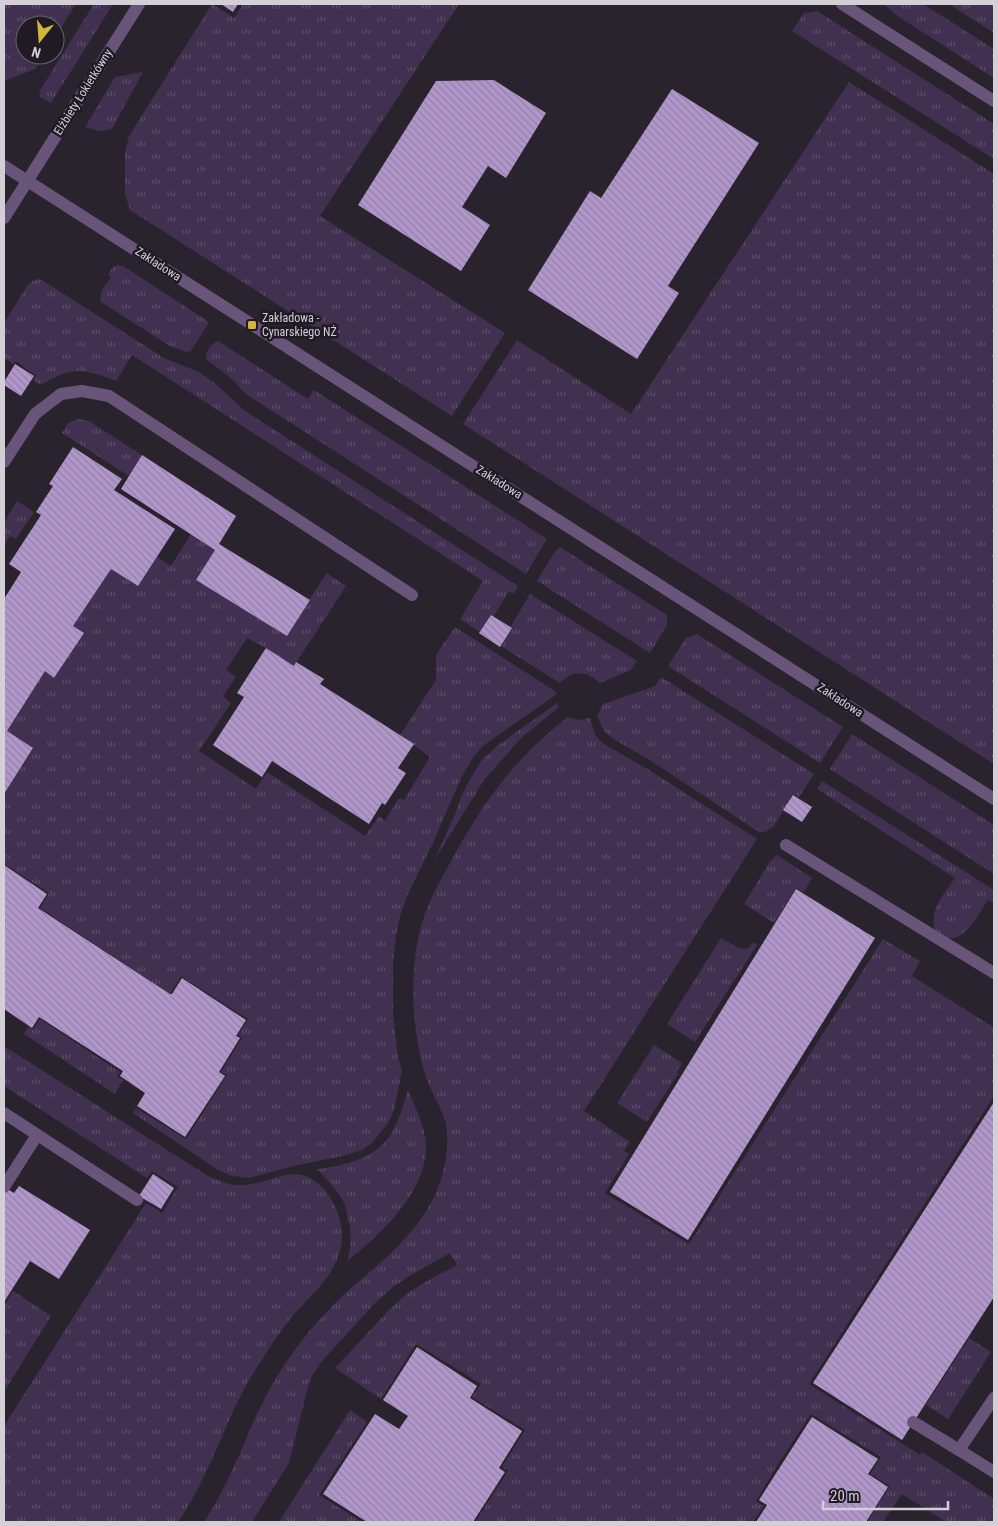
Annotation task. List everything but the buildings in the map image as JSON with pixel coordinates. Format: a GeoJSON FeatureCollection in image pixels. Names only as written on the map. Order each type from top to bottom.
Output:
{"type":"FeatureCollection","features":[{"type":"Feature","properties":{"kind":"street","name":"Elżbiety Łokietkówny"},"geometry":{"type":"LineString","coordinates":[[4,218],[139,4]]}},
{"type":"Feature","properties":{"kind":"street"},"geometry":{"type":"LineString","coordinates":[[842,4],[994,101]]}},
{"type":"Feature","properties":{"kind":"street","name":"Zakładowa"},"geometry":{"type":"LineString","coordinates":[[4,166],[994,799]]}},
{"type":"Feature","properties":{"kind":"street"},"geometry":{"type":"LineString","coordinates":[[4,462],[35,414],[61,394],[82,391],[109,396],[412,595]]}},
{"type":"Feature","properties":{"kind":"street"},"geometry":{"type":"LineString","coordinates":[[786,845],[994,973]]}},
{"type":"Feature","properties":{"kind":"street"},"geometry":{"type":"LineString","coordinates":[[4,1113],[138,1200]]}},
{"type":"Feature","properties":{"kind":"street"},"geometry":{"type":"LineString","coordinates":[[4,1187],[37,1135]]}},
{"type":"Feature","properties":{"kind":"street"},"geometry":{"type":"LineString","coordinates":[[959,1450],[994,1398]]}},
{"type":"Feature","properties":{"kind":"street"},"geometry":{"type":"LineString","coordinates":[[913,1422],[994,1472]]}},
{"type":"Feature","properties":{"kind":"green space"},"geometry":{"type":"Polygon","coordinates":[[[4,4],[76,4],[65,21],[65,15],[15,15],[15,65],[37,65],[35,69],[4,81],[4,4]]]}},
{"type":"Feature","properties":{"kind":"green space"},"geometry":{"type":"Polygon","coordinates":[[[94,4],[113,4],[51,103],[40,97],[39,92],[56,65],[65,65],[65,50],[94,4]]]}},
{"type":"Feature","properties":{"kind":"green space"},"geometry":{"type":"Polygon","coordinates":[[[212,4],[234,18],[243,4],[459,4],[320,216],[505,333],[452,416],[130,210],[125,194],[125,152],[129,136],[212,4]]]}},
{"type":"Feature","properties":{"kind":"green space"},"geometry":{"type":"Polygon","coordinates":[[[884,4],[923,4],[994,49],[994,78],[896,15],[884,4]]]}},
{"type":"Feature","properties":{"kind":"green space"},"geometry":{"type":"Polygon","coordinates":[[[949,4],[994,4],[994,33],[949,4]]]}},
{"type":"Feature","properties":{"kind":"green space"},"geometry":{"type":"Polygon","coordinates":[[[817,11],[994,124],[994,159],[792,31],[804,13],[817,11]]]}},
{"type":"Feature","properties":{"kind":"green space"},"geometry":{"type":"Polygon","coordinates":[[[143,72],[112,129],[101,131],[85,127],[115,77],[143,72]]]}},
{"type":"Feature","properties":{"kind":"green space"},"geometry":{"type":"Polygon","coordinates":[[[849,82],[994,174],[994,764],[463,424],[517,340],[631,414],[849,82]]]}},
{"type":"Feature","properties":{"kind":"green space"},"geometry":{"type":"Polygon","coordinates":[[[117,265],[123,266],[209,322],[191,351],[186,352],[170,346],[101,302],[102,292],[111,277],[108,274],[117,265]]]}},
{"type":"Feature","properties":{"kind":"green space"},"geometry":{"type":"Polygon","coordinates":[[[37,279],[42,280],[164,358],[199,372],[217,385],[245,411],[518,586],[514,594],[509,591],[494,616],[491,615],[480,632],[460,619],[483,581],[132,355],[116,381],[95,374],[77,371],[61,375],[41,385],[33,380],[36,376],[16,361],[13,364],[4,358],[4,323],[29,283],[37,279]]]}},
{"type":"Feature","properties":{"kind":"green space"},"geometry":{"type":"Polygon","coordinates":[[[218,341],[308,399],[314,390],[547,539],[526,574],[246,394],[232,379],[206,359],[209,348],[218,341]]]}},
{"type":"Feature","properties":{"kind":"green space"},"geometry":{"type":"Polygon","coordinates":[[[78,419],[89,421],[236,516],[219,544],[309,600],[327,573],[346,586],[294,666],[247,638],[226,670],[236,677],[223,696],[231,703],[199,751],[256,789],[267,772],[365,836],[379,816],[385,821],[399,798],[404,800],[430,757],[400,735],[436,680],[436,655],[455,627],[557,694],[484,745],[474,756],[461,778],[433,843],[408,894],[400,916],[393,962],[393,1015],[398,1057],[402,1071],[394,1110],[388,1123],[372,1143],[362,1150],[248,1178],[232,1176],[218,1170],[133,1113],[136,1108],[186,1139],[227,1075],[221,1072],[242,1038],[238,1035],[248,1019],[181,976],[170,994],[40,908],[49,893],[4,864],[4,794],[33,749],[7,731],[45,671],[55,678],[83,633],[73,626],[111,569],[138,586],[157,557],[171,566],[191,534],[121,489],[129,476],[62,433],[68,423],[78,419]]]}},
{"type":"Feature","properties":{"kind":"green space"},"geometry":{"type":"Polygon","coordinates":[[[17,501],[34,512],[16,539],[10,536],[4,545],[4,522],[17,501]]]}},
{"type":"Feature","properties":{"kind":"green space"},"geometry":{"type":"Polygon","coordinates":[[[560,547],[667,615],[667,625],[650,653],[537,581],[554,553],[560,547]]]}},
{"type":"Feature","properties":{"kind":"green space"},"geometry":{"type":"Polygon","coordinates":[[[530,594],[637,661],[631,670],[600,683],[590,676],[580,673],[570,675],[560,683],[501,646],[530,594]]]}},
{"type":"Feature","properties":{"kind":"green space"},"geometry":{"type":"Polygon","coordinates":[[[697,634],[843,727],[820,763],[668,666],[686,638],[697,634]]]}},
{"type":"Feature","properties":{"kind":"green space"},"geometry":{"type":"Polygon","coordinates":[[[661,677],[814,774],[799,797],[793,794],[774,826],[763,833],[756,830],[648,759],[615,740],[604,731],[597,715],[603,704],[655,686],[661,677]]]}},
{"type":"Feature","properties":{"kind":"green space"},"geometry":{"type":"Polygon","coordinates":[[[557,703],[559,707],[521,738],[484,780],[435,859],[461,797],[481,761],[497,746],[557,703]]]}},
{"type":"Feature","properties":{"kind":"green space"},"geometry":{"type":"Polygon","coordinates":[[[568,717],[578,720],[590,718],[595,735],[604,744],[649,770],[757,839],[584,1111],[630,1142],[624,1151],[629,1154],[605,1193],[689,1244],[883,939],[920,961],[912,976],[993,1027],[994,1025],[994,1096],[809,1384],[920,1455],[922,1452],[994,1499],[994,1522],[946,1522],[902,1494],[883,1522],[867,1522],[890,1486],[870,1474],[881,1457],[811,1414],[756,1501],[764,1506],[753,1522],[475,1522],[508,1471],[502,1467],[525,1430],[472,1397],[481,1384],[416,1344],[381,1399],[335,1368],[391,1308],[408,1293],[457,1265],[450,1253],[393,1287],[375,1303],[322,1361],[309,1383],[289,1463],[252,1522],[204,1522],[227,1482],[264,1400],[292,1354],[336,1302],[402,1242],[423,1216],[432,1201],[444,1170],[447,1136],[444,1116],[431,1090],[424,1070],[416,1034],[413,986],[418,937],[431,900],[442,877],[487,801],[531,749],[568,717]]]}},
{"type":"Feature","properties":{"kind":"green space"},"geometry":{"type":"Polygon","coordinates":[[[852,734],[994,825],[994,874],[830,769],[852,734]]]}},
{"type":"Feature","properties":{"kind":"green space"},"geometry":{"type":"Polygon","coordinates":[[[822,781],[994,890],[994,903],[988,900],[968,929],[961,935],[954,938],[946,938],[938,933],[934,923],[936,907],[955,878],[817,789],[822,781]]]}},
{"type":"Feature","properties":{"kind":"green space"},"geometry":{"type":"Polygon","coordinates":[[[777,855],[812,878],[804,892],[796,888],[774,923],[744,904],[770,861],[777,855]]]}},
{"type":"Feature","properties":{"kind":"green space"},"geometry":{"type":"Polygon","coordinates":[[[721,938],[739,948],[749,948],[753,942],[757,945],[695,1042],[667,1024],[721,938]]]}},
{"type":"Feature","properties":{"kind":"green space"},"geometry":{"type":"Polygon","coordinates":[[[40,1019],[120,1072],[117,1076],[123,1080],[115,1094],[24,1034],[28,1027],[33,1029],[40,1019]]]}},
{"type":"Feature","properties":{"kind":"green space"},"geometry":{"type":"Polygon","coordinates":[[[654,1045],[682,1063],[677,1072],[678,1074],[647,1122],[617,1103],[654,1045]]]}},
{"type":"Feature","properties":{"kind":"green space"},"geometry":{"type":"Polygon","coordinates":[[[4,1046],[208,1176],[229,1184],[247,1185],[297,1174],[316,1182],[328,1195],[337,1211],[342,1229],[342,1238],[335,1265],[324,1282],[294,1314],[254,1372],[234,1409],[197,1491],[178,1522],[4,1522],[4,1426],[146,1203],[162,1213],[178,1187],[152,1171],[147,1178],[4,1086],[4,1046]]]}},
{"type":"Feature","properties":{"kind":"green space"},"geometry":{"type":"Polygon","coordinates":[[[408,1090],[424,1131],[426,1145],[425,1162],[419,1179],[411,1195],[387,1225],[374,1239],[347,1261],[351,1238],[345,1206],[342,1199],[317,1169],[358,1160],[377,1150],[385,1143],[394,1129],[408,1090]]]}},
{"type":"Feature","properties":{"kind":"green space"},"geometry":{"type":"Polygon","coordinates":[[[13,1291],[51,1316],[5,1390],[4,1306],[13,1291]]]}},
{"type":"Feature","properties":{"kind":"green space"},"geometry":{"type":"Polygon","coordinates":[[[969,1338],[991,1352],[948,1419],[926,1405],[969,1338]]]}},
{"type":"Feature","properties":{"kind":"green space"},"geometry":{"type":"Polygon","coordinates":[[[350,1410],[367,1422],[319,1495],[362,1522],[279,1522],[350,1410]]]}},
{"type":"Feature","properties":{"kind":"place","name":"Zakładowa - Cynarskiego NŻ"},"geometry":{"type":"Point","coordinates":[252,325]}}]}
